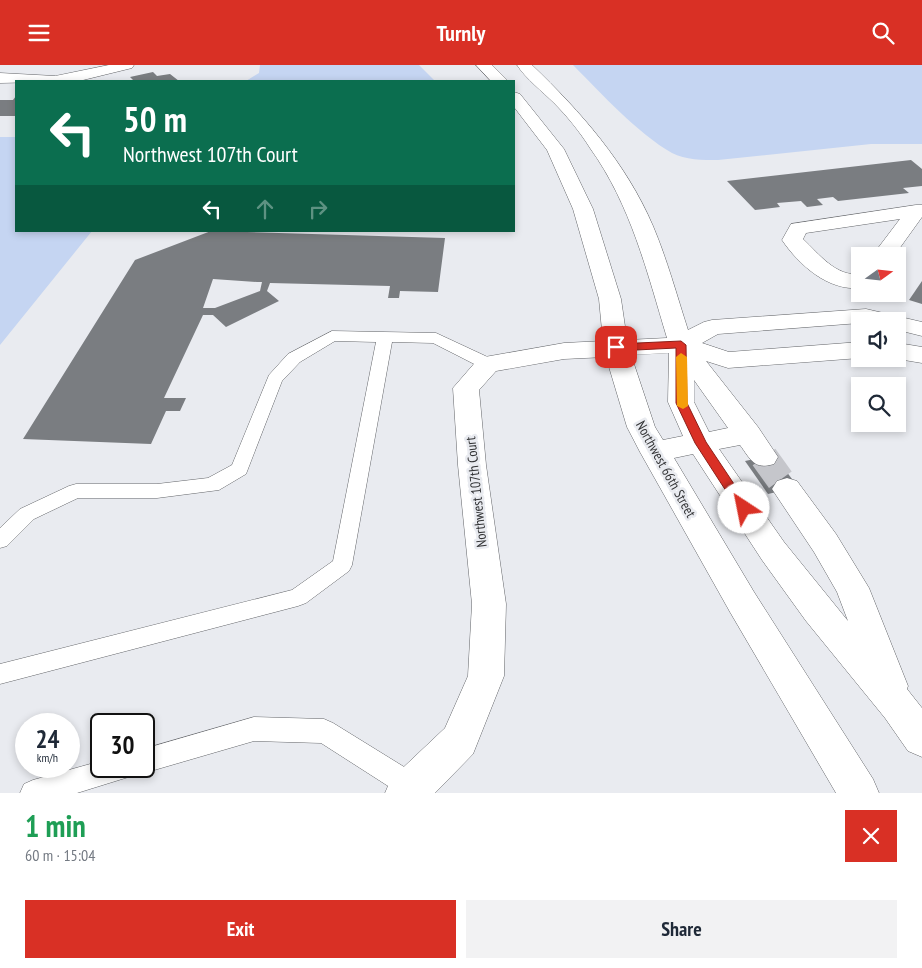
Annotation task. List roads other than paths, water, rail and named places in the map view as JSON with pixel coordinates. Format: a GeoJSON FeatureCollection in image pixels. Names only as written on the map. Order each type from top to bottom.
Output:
{"type":"FeatureCollection","features":[{"type":"Feature","properties":{"kind":"street"},"geometry":{"type":"LineString","coordinates":[[61,80],[127,65]]}},
{"type":"Feature","properties":{"kind":"street"},"geometry":{"type":"LineString","coordinates":[[483,65],[499,80]]}},
{"type":"Feature","properties":{"kind":"street"},"geometry":{"type":"LineString","coordinates":[[524,65],[562,102],[599,147],[630,199],[643,226],[681,345],[682,403],[701,443],[773,551],[922,738]]}},
{"type":"Feature","properties":{"kind":"street"},"geometry":{"type":"LineString","coordinates":[[0,78],[37,80]]}},
{"type":"Feature","properties":{"kind":"street","name":"Northwest 66th Street"},"geometry":{"type":"LineString","coordinates":[[515,98],[554,149],[583,209],[610,299],[616,347],[634,408],[654,452],[742,602],[859,793]]}},
{"type":"Feature","properties":{"kind":"street"},"geometry":{"type":"LineString","coordinates":[[890,247],[919,211]]}},
{"type":"Feature","properties":{"kind":"street"},"geometry":{"type":"LineString","coordinates":[[851,280],[839,279],[818,266],[792,240],[798,228],[919,211]]}},
{"type":"Feature","properties":{"kind":"street"},"geometry":{"type":"LineString","coordinates":[[681,345],[712,327],[851,317]]}},
{"type":"Feature","properties":{"kind":"street"},"geometry":{"type":"LineString","coordinates":[[906,325],[922,329]]}},
{"type":"Feature","properties":{"kind":"street"},"geometry":{"type":"LineString","coordinates":[[681,345],[764,457]]}},
{"type":"Feature","properties":{"kind":"street"},"geometry":{"type":"LineString","coordinates":[[488,364],[564,351],[616,347],[681,345],[728,360],[851,351]]}},
{"type":"Feature","properties":{"kind":"street"},"geometry":{"type":"LineString","coordinates":[[906,352],[922,355]]}},
{"type":"Feature","properties":{"kind":"street","name":"Northwest 107th Court"},"geometry":{"type":"LineString","coordinates":[[409,790],[460,741],[486,676],[489,605],[472,465],[466,388],[488,364]]}},
{"type":"Feature","properties":{"kind":"street"},"geometry":{"type":"LineString","coordinates":[[654,452],[748,435]]}},
{"type":"Feature","properties":{"kind":"street"},"geometry":{"type":"LineString","coordinates":[[787,489],[825,543],[852,588],[898,706]]}},
{"type":"Feature","properties":{"kind":"lane"},"geometry":{"type":"LineString","coordinates":[[0,540],[27,514],[76,491],[157,491],[212,485],[239,469],[275,379],[294,358],[332,336],[436,339],[488,364]]}},
{"type":"Feature","properties":{"kind":"lane"},"geometry":{"type":"LineString","coordinates":[[0,674],[298,597],[342,565],[385,337]]}},
{"type":"Feature","properties":{"kind":"lane"},"geometry":{"type":"LineString","coordinates":[[155,758],[254,729],[324,731],[409,790]]}},
{"type":"Feature","properties":{"kind":"lane"},"geometry":{"type":"LineString","coordinates":[[33,793],[90,776]]}},
{"type":"Feature","properties":{"kind":"water"},"geometry":{"type":"Polygon","coordinates":[[[260,65],[419,65],[434,80],[248,80],[259,73],[260,65]]]}},
{"type":"Feature","properties":{"kind":"water"},"geometry":{"type":"Polygon","coordinates":[[[573,65],[922,65],[922,144],[871,144],[718,160],[700,160],[683,157],[672,153],[646,135],[573,65]]]}},
{"type":"Feature","properties":{"kind":"water"},"geometry":{"type":"Polygon","coordinates":[[[0,137],[15,137],[15,232],[91,232],[0,345],[0,137]]]}},
{"type":"Feature","properties":{"kind":"tunnel"},"geometry":{"type":"LineString","coordinates":[[764,457],[787,489]]}}]}
